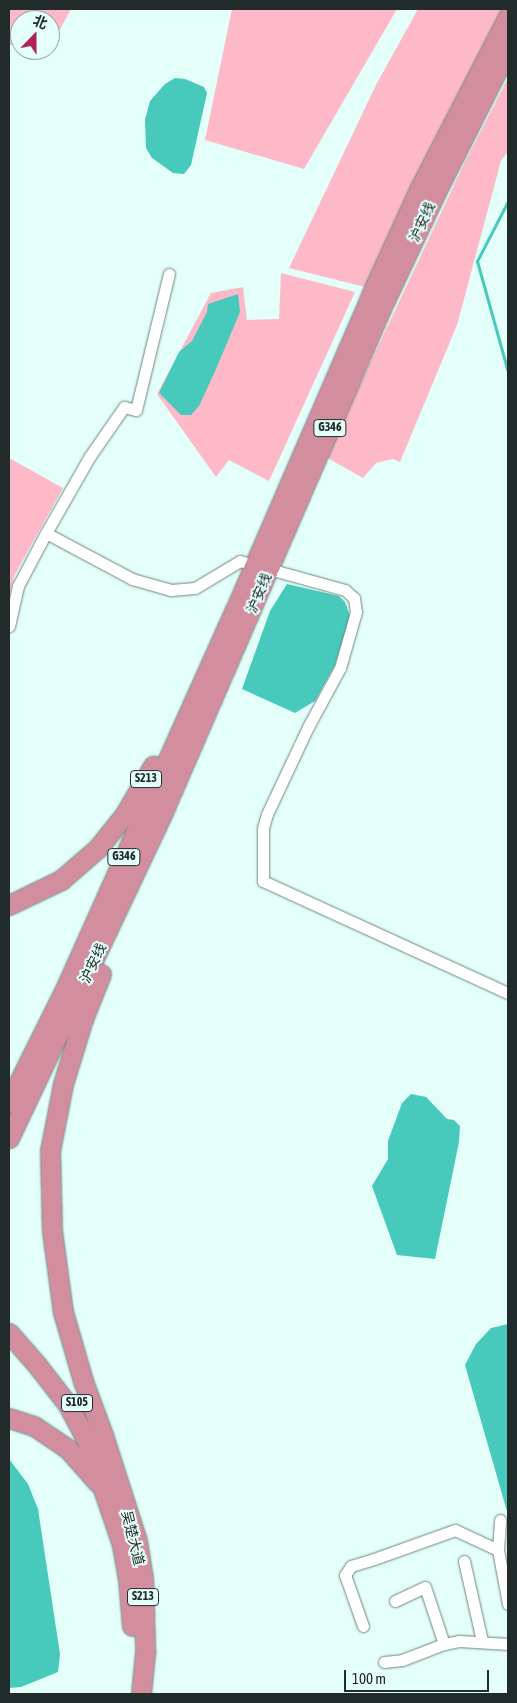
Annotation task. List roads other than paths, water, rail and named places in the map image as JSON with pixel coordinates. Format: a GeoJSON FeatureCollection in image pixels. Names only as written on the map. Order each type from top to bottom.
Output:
{"type":"FeatureCollection","features":[{"type":"Feature","properties":{"kind":"highway","name":"沪安线"},"geometry":{"type":"LineString","coordinates":[[9,1138],[163,812],[371,295],[424,180],[508,17]]}},
{"type":"Feature","properties":{"kind":"highway","name":"沪安线"},"geometry":{"type":"LineString","coordinates":[[9,1102],[67,985],[235,610],[262,567],[435,194],[508,49]]}},
{"type":"Feature","properties":{"kind":"highway","name":"S213"},"geometry":{"type":"LineString","coordinates":[[9,905],[61,880],[98,848],[125,814],[151,770],[235,610]]}},
{"type":"Feature","properties":{"kind":"highway"},"geometry":{"type":"LineString","coordinates":[[119,1507],[103,1434],[83,1382],[64,1312],[52,1231],[50,1151],[62,1084],[83,1019],[163,812]]}},
{"type":"Feature","properties":{"kind":"highway","name":"S105"},"geometry":{"type":"LineString","coordinates":[[9,1318],[57,1374],[87,1418],[119,1507]]}},
{"type":"Feature","properties":{"kind":"highway"},"geometry":{"type":"LineString","coordinates":[[9,1333],[68,1405],[119,1507]]}},
{"type":"Feature","properties":{"kind":"highway"},"geometry":{"type":"LineString","coordinates":[[9,1418],[34,1426],[68,1449],[119,1507]]}},
{"type":"Feature","properties":{"kind":"highway","name":"吴楚大道"},"geometry":{"type":"LineString","coordinates":[[119,1507],[122,1545],[132,1616],[132,1652],[128,1694]]}},
{"type":"Feature","properties":{"kind":"highway","name":"吴楚大道"},"geometry":{"type":"LineString","coordinates":[[119,1507],[137,1541],[143,1578],[145,1653],[141,1694]]}},
{"type":"Feature","properties":{"kind":"street"},"geometry":{"type":"LineString","coordinates":[[9,626],[18,586],[46,532],[90,456],[124,407],[136,410],[169,274]]}},
{"type":"Feature","properties":{"kind":"street"},"geometry":{"type":"LineString","coordinates":[[46,532],[132,579],[171,590],[195,588],[240,561],[345,590],[354,598],[356,612],[340,668],[308,727],[267,814],[264,828],[263,881],[508,993]]}},
{"type":"Feature","properties":{"kind":"street"},"geometry":{"type":"LineString","coordinates":[[500,1520],[498,1550],[508,1604]]}},
{"type":"Feature","properties":{"kind":"street"},"geometry":{"type":"LineString","coordinates":[[363,1626],[346,1575],[350,1566],[455,1530],[498,1550]]}},
{"type":"Feature","properties":{"kind":"street"},"geometry":{"type":"LineString","coordinates":[[464,1561],[482,1641]]}},
{"type":"Feature","properties":{"kind":"street"},"geometry":{"type":"LineString","coordinates":[[395,1601],[424,1588],[444,1644]]}},
{"type":"Feature","properties":{"kind":"street"},"geometry":{"type":"LineString","coordinates":[[384,1662],[402,1660],[444,1644],[482,1641],[508,1644]]}},
{"type":"Feature","properties":{"kind":"water"},"geometry":{"type":"Polygon","coordinates":[[[175,78],[185,79],[204,87],[207,93],[191,165],[184,174],[173,173],[152,158],[146,148],[145,120],[150,101],[165,84],[175,78]]]}},
{"type":"Feature","properties":{"kind":"water"},"geometry":{"type":"Polygon","coordinates":[[[238,294],[240,312],[199,406],[191,415],[181,415],[159,393],[179,352],[192,341],[207,312],[208,304],[238,294]]]}},
{"type":"Feature","properties":{"kind":"water"},"geometry":{"type":"Polygon","coordinates":[[[287,584],[339,596],[345,602],[350,616],[335,665],[315,701],[295,713],[242,689],[270,611],[287,584]]]}},
{"type":"Feature","properties":{"kind":"water"},"geometry":{"type":"Polygon","coordinates":[[[411,1094],[426,1097],[447,1119],[454,1120],[460,1126],[459,1142],[435,1259],[397,1255],[372,1186],[388,1159],[388,1141],[402,1103],[411,1094]]]}},
{"type":"Feature","properties":{"kind":"water"},"geometry":{"type":"Polygon","coordinates":[[[508,1324],[508,1515],[465,1365],[476,1344],[491,1328],[508,1324]]]}},
{"type":"Feature","properties":{"kind":"water"},"geometry":{"type":"Polygon","coordinates":[[[9,1459],[28,1484],[38,1509],[60,1654],[58,1672],[21,1687],[9,1688],[9,1459]]]}},
{"type":"Feature","properties":{"kind":"waterway"},"geometry":{"type":"LineString","coordinates":[[508,201],[477,261],[508,372]]}}]}
